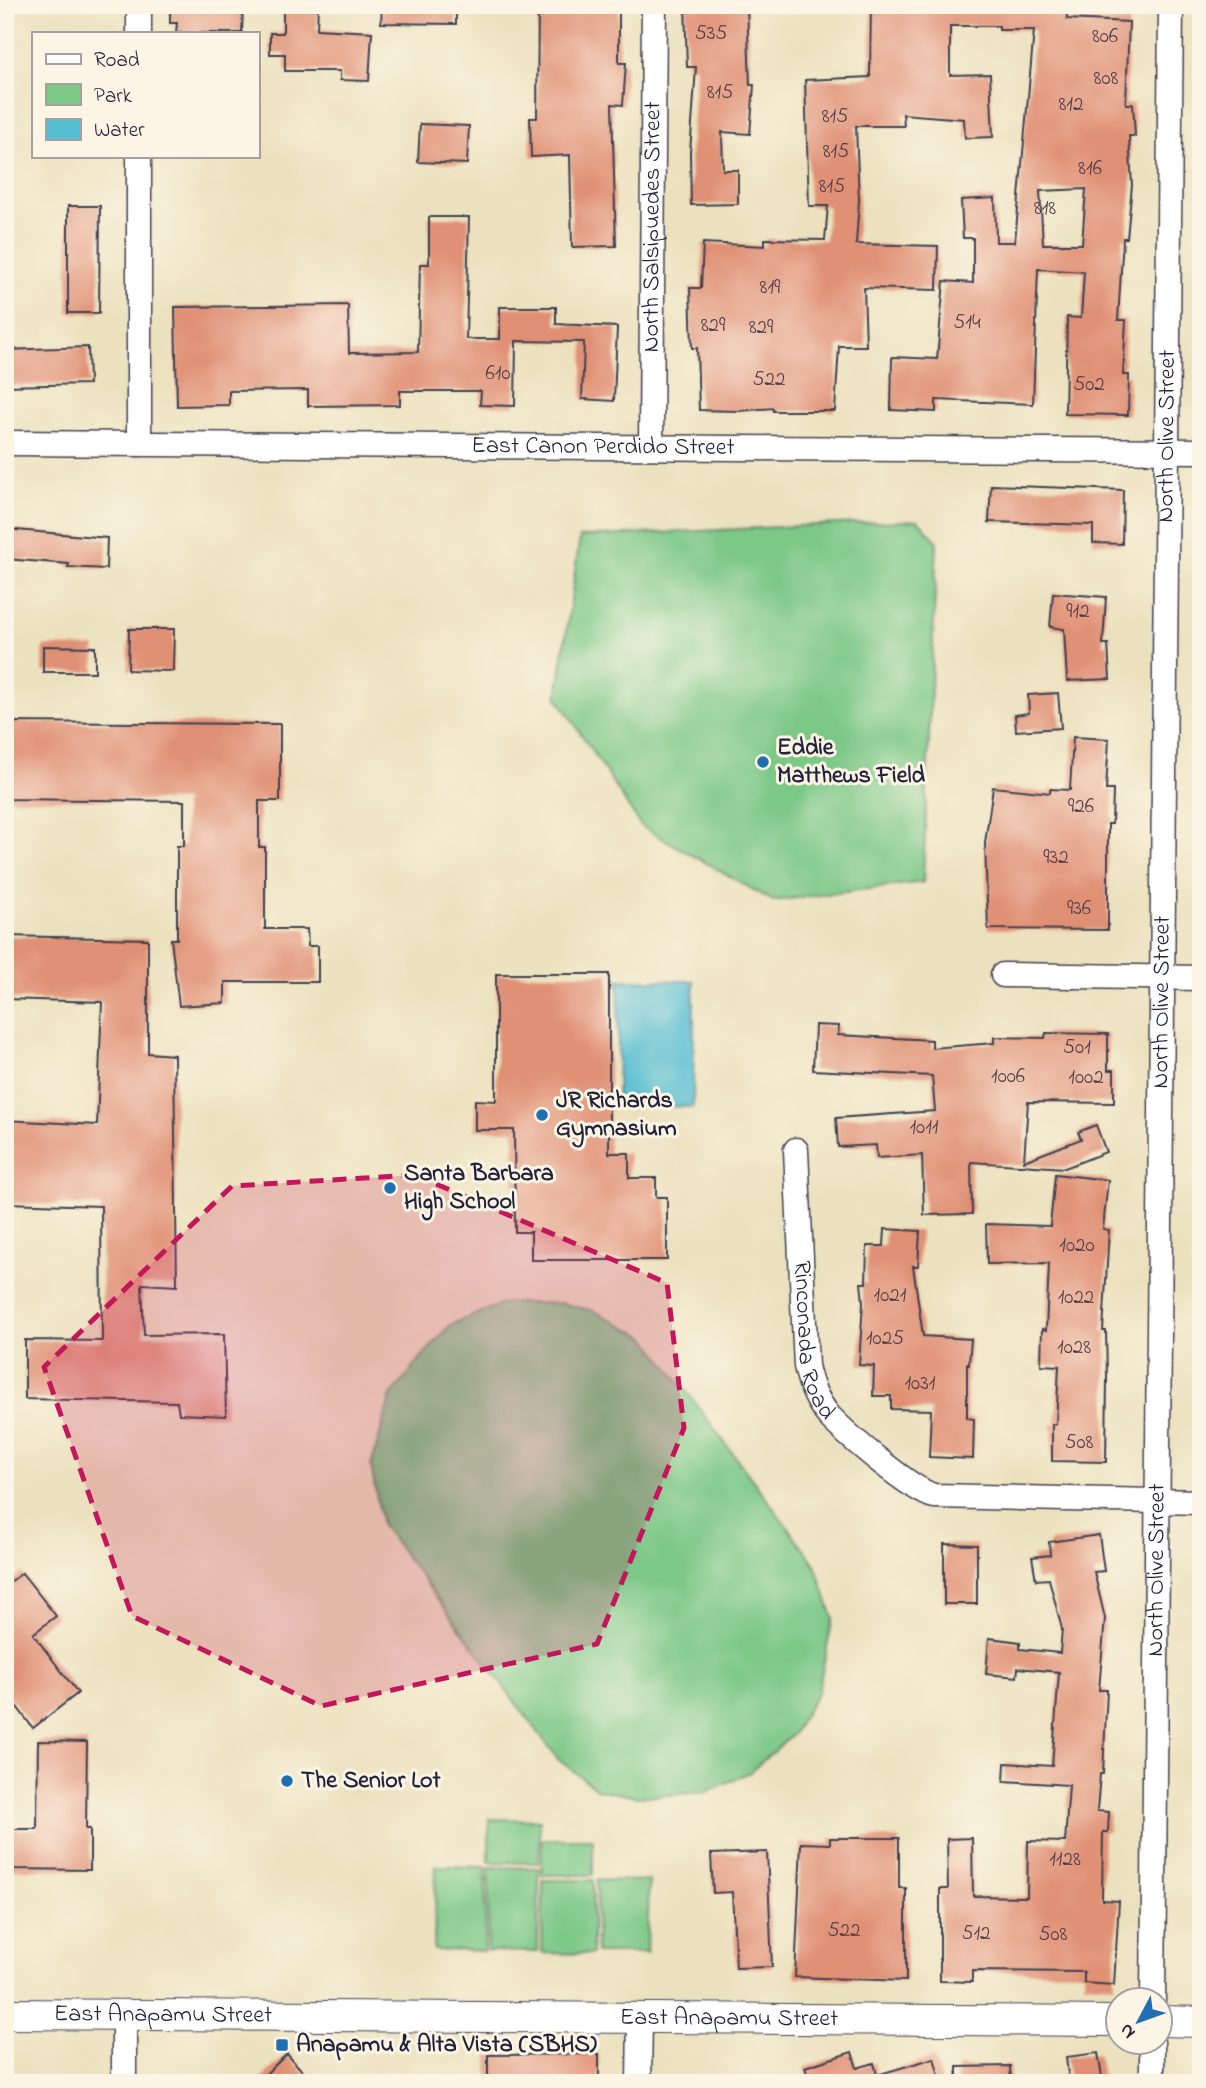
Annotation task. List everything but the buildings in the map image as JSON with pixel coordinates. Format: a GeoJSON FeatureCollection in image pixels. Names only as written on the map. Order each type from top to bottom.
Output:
{"type":"FeatureCollection","features":[{"type":"Feature","properties":{"kind":"main road","name":"East Anapamu Street"},"geometry":{"type":"LineString","coordinates":[[5,2014],[1104,2021]]}},
{"type":"Feature","properties":{"kind":"main road"},"geometry":{"type":"LineString","coordinates":[[1174,2021],[1201,2022]]}},
{"type":"Feature","properties":{"kind":"street"},"geometry":{"type":"LineString","coordinates":[[139,5],[139,32]]}},
{"type":"Feature","properties":{"kind":"street","name":"North Salsipuedes Street"},"geometry":{"type":"LineString","coordinates":[[651,447],[654,5]]}},
{"type":"Feature","properties":{"kind":"street","name":"North Olive Street"},"geometry":{"type":"LineString","coordinates":[[1153,1986],[1171,5]]}},
{"type":"Feature","properties":{"kind":"street"},"geometry":{"type":"LineString","coordinates":[[139,158],[139,444]]}},
{"type":"Feature","properties":{"kind":"street","name":"East Canon Perdido Street"},"geometry":{"type":"LineString","coordinates":[[5,443],[1201,451]]}},
{"type":"Feature","properties":{"kind":"street"},"geometry":{"type":"LineString","coordinates":[[1003,975],[1201,978]]}},
{"type":"Feature","properties":{"kind":"street","name":"Rinconada Road"},"geometry":{"type":"LineString","coordinates":[[796,1150],[808,1377],[818,1400],[830,1417],[915,1488],[934,1496],[1157,1502]]}},
{"type":"Feature","properties":{"kind":"street"},"geometry":{"type":"LineString","coordinates":[[1157,1502],[1201,1502]]}},
{"type":"Feature","properties":{"kind":"street"},"geometry":{"type":"LineString","coordinates":[[124,2014],[124,2083]]}},
{"type":"Feature","properties":{"kind":"street"},"geometry":{"type":"LineString","coordinates":[[639,2083],[640,2017]]}},
{"type":"Feature","properties":{"kind":"street"},"geometry":{"type":"LineString","coordinates":[[1152,2056],[1152,2083]]}},
{"type":"Feature","properties":{"kind":"highlighted area"},"geometry":{"type":"Polygon","coordinates":[[[415,1175],[667,1283],[684,1428],[597,1644],[321,1706],[132,1616],[44,1367],[232,1186],[415,1175]]]}},
{"type":"Feature","properties":{"kind":"green space","name":"Eddie Matthews Field"},"geometry":{"type":"Polygon","coordinates":[[[918,520],[937,541],[923,882],[773,901],[641,826],[557,697],[580,537],[918,520]]]}},
{"type":"Feature","properties":{"kind":"green space"},"geometry":{"type":"Polygon","coordinates":[[[504,1303],[561,1303],[594,1311],[646,1337],[815,1564],[833,1617],[818,1692],[792,1735],[750,1772],[706,1792],[637,1797],[597,1789],[559,1760],[382,1525],[371,1466],[391,1396],[450,1325],[504,1303]]]}},
{"type":"Feature","properties":{"kind":"green space"},"geometry":{"type":"Polygon","coordinates":[[[489,1819],[540,1820],[539,1863],[489,1862],[489,1819]]]}},
{"type":"Feature","properties":{"kind":"green space"},"geometry":{"type":"Polygon","coordinates":[[[542,1839],[593,1839],[593,1875],[542,1875],[542,1839]]]}},
{"type":"Feature","properties":{"kind":"green space"},"geometry":{"type":"Polygon","coordinates":[[[436,1866],[486,1867],[485,1951],[434,1950],[436,1866]]]}},
{"type":"Feature","properties":{"kind":"green space"},"geometry":{"type":"Polygon","coordinates":[[[489,1867],[539,1868],[538,1952],[488,1951],[489,1867]]]}},
{"type":"Feature","properties":{"kind":"green space"},"geometry":{"type":"Polygon","coordinates":[[[543,1880],[593,1880],[592,1954],[542,1953],[543,1880]]]}},
{"type":"Feature","properties":{"kind":"green space"},"geometry":{"type":"Polygon","coordinates":[[[597,1880],[649,1881],[647,1953],[596,1953],[597,1880]]]}},
{"type":"Feature","properties":{"kind":"water"},"geometry":{"type":"Polygon","coordinates":[[[619,980],[694,981],[693,1107],[617,1105],[619,980]]]}},
{"type":"Feature","properties":{"kind":"place","name":"Eddie Matthews Field"},"geometry":{"type":"Point","coordinates":[763,762]}},
{"type":"Feature","properties":{"kind":"place","name":"JR Richards Gymnasium"},"geometry":{"type":"Point","coordinates":[542,1115]}},
{"type":"Feature","properties":{"kind":"place","name":"Santa Barbara High School"},"geometry":{"type":"Point","coordinates":[390,1188]}},
{"type":"Feature","properties":{"kind":"place","name":"The Senior Lot"},"geometry":{"type":"Point","coordinates":[287,1781]}},
{"type":"Feature","properties":{"kind":"place","name":"Anapamu & Alta Vista (SBHS)"},"geometry":{"type":"Point","coordinates":[282,2045]}}]}
